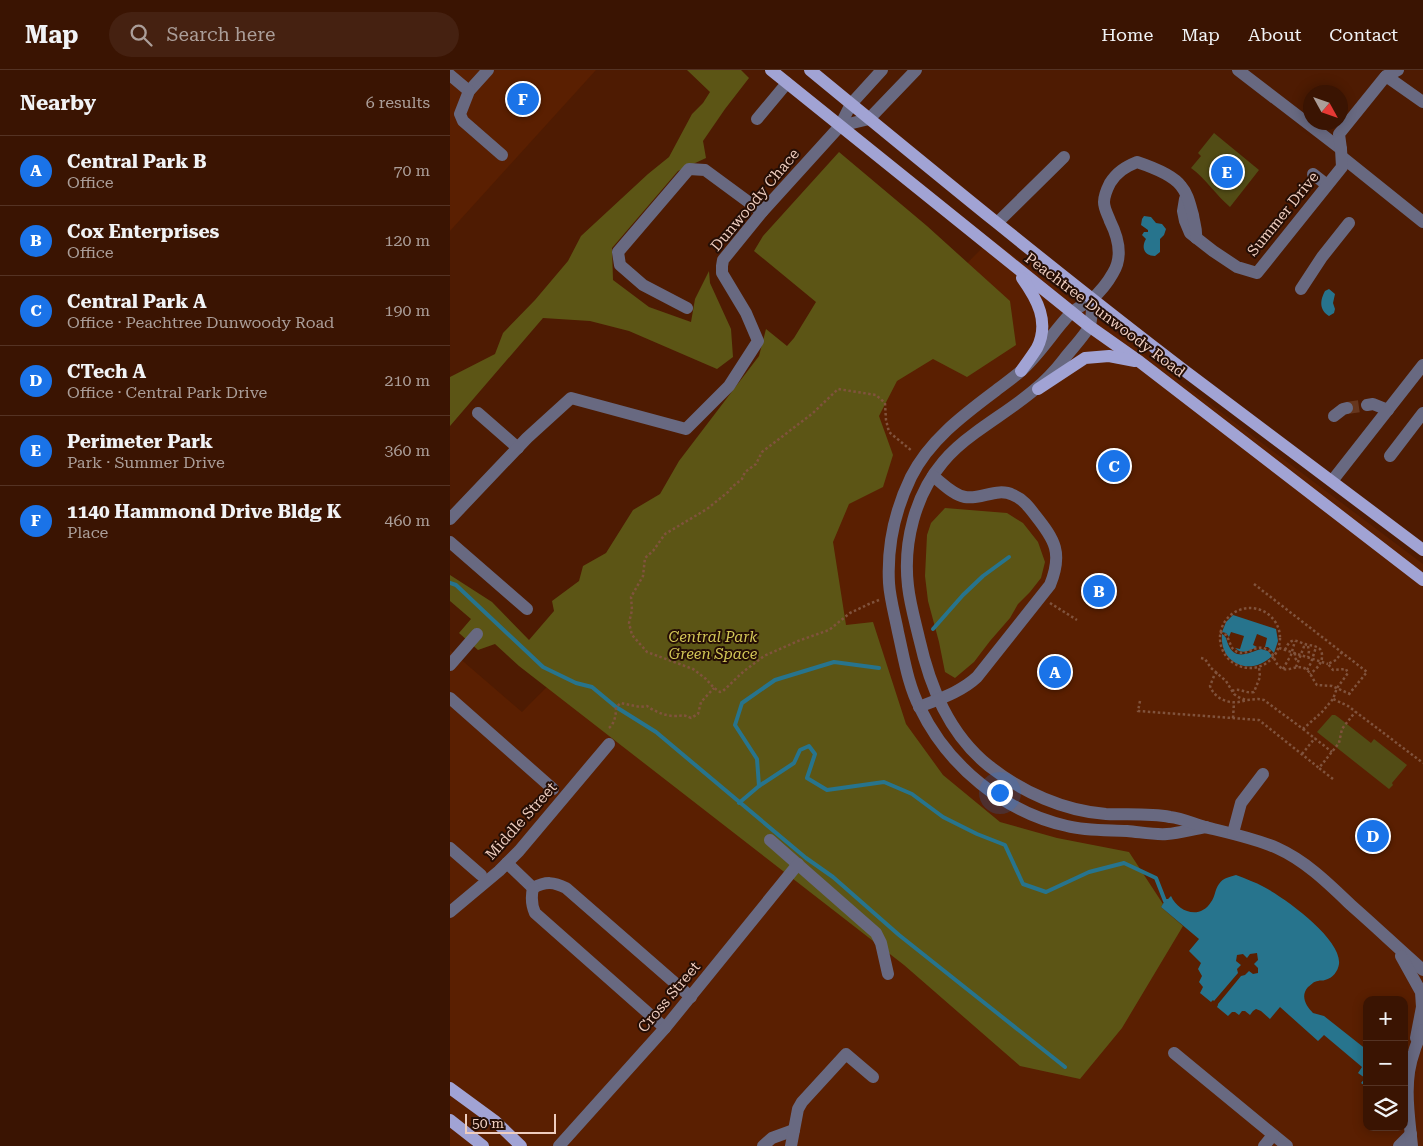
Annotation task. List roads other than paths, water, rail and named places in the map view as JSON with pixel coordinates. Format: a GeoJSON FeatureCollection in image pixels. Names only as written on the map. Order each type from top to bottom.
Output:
{"type":"FeatureCollection","features":[{"type":"Feature","properties":{"kind":"main road","name":"Peachtree Dunwoody Road"},"geometry":{"type":"LineString","coordinates":[[771,70],[1089,326],[1140,362],[1423,580]]}},
{"type":"Feature","properties":{"kind":"main road","name":"Peachtree Dunwoody Road"},"geometry":{"type":"LineString","coordinates":[[810,70],[1185,371],[1423,550]]}},
{"type":"Feature","properties":{"kind":"main road"},"geometry":{"type":"LineString","coordinates":[[1011,264],[1034,295],[1040,308],[1042,322],[1041,338],[1021,371]]}},
{"type":"Feature","properties":{"kind":"main road"},"geometry":{"type":"LineString","coordinates":[[1038,389],[1085,358],[1109,356],[1140,362]]}},
{"type":"Feature","properties":{"kind":"main road"},"geometry":{"type":"LineString","coordinates":[[450,1088],[494,1121],[521,1146]]}},
{"type":"Feature","properties":{"kind":"main road"},"geometry":{"type":"LineString","coordinates":[[450,1120],[483,1146]]}},
{"type":"Feature","properties":{"kind":"street"},"geometry":{"type":"LineString","coordinates":[[488,70],[470,91],[460,114],[463,121],[502,155]]}},
{"type":"Feature","properties":{"kind":"street","name":"Dunwoody Chace"},"geometry":{"type":"LineString","coordinates":[[450,520],[518,448],[571,398],[686,429],[729,386],[758,341],[746,313],[722,273],[723,260],[762,212],[840,126],[851,104],[882,70]]}},
{"type":"Feature","properties":{"kind":"street"},"geometry":{"type":"LineString","coordinates":[[840,126],[869,119],[916,70]]}},
{"type":"Feature","properties":{"kind":"street"},"geometry":{"type":"LineString","coordinates":[[1238,70],[1342,158],[1421,221]]}},
{"type":"Feature","properties":{"kind":"street","name":"Summer Drive"},"geometry":{"type":"LineString","coordinates":[[1092,298],[1114,272],[1119,259],[1119,250],[1104,201],[1107,189],[1124,168],[1137,162],[1149,166],[1177,181],[1186,194],[1183,211],[1184,221],[1190,233],[1236,267],[1257,273],[1328,185],[1342,158],[1338,134],[1382,74],[1398,70]]}},
{"type":"Feature","properties":{"kind":"street"},"geometry":{"type":"LineString","coordinates":[[1382,74],[1423,102]]}},
{"type":"Feature","properties":{"kind":"street"},"geometry":{"type":"LineString","coordinates":[[450,75],[470,91]]}},
{"type":"Feature","properties":{"kind":"street"},"geometry":{"type":"LineString","coordinates":[[757,119],[787,82]]}},
{"type":"Feature","properties":{"kind":"street"},"geometry":{"type":"LineString","coordinates":[[998,222],[1064,157]]}},
{"type":"Feature","properties":{"kind":"street"},"geometry":{"type":"LineString","coordinates":[[687,308],[643,285],[620,265],[618,252],[689,169],[705,170],[762,212]]}},
{"type":"Feature","properties":{"kind":"street"},"geometry":{"type":"LineString","coordinates":[[1313,174],[1328,185]]}},
{"type":"Feature","properties":{"kind":"street"},"geometry":{"type":"LineString","coordinates":[[1301,289],[1349,223]]}},
{"type":"Feature","properties":{"kind":"street"},"geometry":{"type":"LineString","coordinates":[[1092,298],[1072,312],[1021,371],[964,414],[926,452],[912,476],[899,505],[891,535],[888,560],[893,610],[909,682],[919,707],[940,741],[969,774],[987,789],[1025,811],[1068,826],[1166,834],[1206,827]]}},
{"type":"Feature","properties":{"kind":"street"},"geometry":{"type":"LineString","coordinates":[[1092,298],[1089,326],[1054,372],[1038,389],[973,435],[944,460],[920,500],[911,526],[907,556],[908,586],[926,667],[938,699],[953,727],[967,746],[982,761],[1018,786],[1038,796],[1081,809],[1102,813],[1170,817],[1233,833],[1271,846],[1294,857],[1322,877],[1423,970]]}},
{"type":"Feature","properties":{"kind":"street"},"geometry":{"type":"LineString","coordinates":[[1332,481],[1423,365]]}},
{"type":"Feature","properties":{"kind":"street"},"geometry":{"type":"LineString","coordinates":[[1367,405],[1373,404],[1388,410]]}},
{"type":"Feature","properties":{"kind":"street"},"geometry":{"type":"LineString","coordinates":[[1334,416],[1342,409],[1347,408]]}},
{"type":"Feature","properties":{"kind":"street"},"geometry":{"type":"LineString","coordinates":[[478,413],[518,448]]}},
{"type":"Feature","properties":{"kind":"street"},"geometry":{"type":"LineString","coordinates":[[1390,456],[1423,413]]}},
{"type":"Feature","properties":{"kind":"street"},"geometry":{"type":"LineString","coordinates":[[919,707],[960,690],[977,677],[1050,585],[1057,561],[1056,548],[1052,537],[1025,502],[1012,494],[1000,492],[964,497],[933,476]]}},
{"type":"Feature","properties":{"kind":"street"},"geometry":{"type":"LineString","coordinates":[[450,542],[527,609]]}},
{"type":"Feature","properties":{"kind":"street"},"geometry":{"type":"LineString","coordinates":[[450,665],[477,634]]}},
{"type":"Feature","properties":{"kind":"street"},"geometry":{"type":"LineString","coordinates":[[450,698],[553,789]]}},
{"type":"Feature","properties":{"kind":"street","name":"Middle Street"},"geometry":{"type":"LineString","coordinates":[[450,912],[519,851],[609,744]]}},
{"type":"Feature","properties":{"kind":"street"},"geometry":{"type":"LineString","coordinates":[[1233,833],[1241,803],[1263,774]]}},
{"type":"Feature","properties":{"kind":"street"},"geometry":{"type":"LineString","coordinates":[[770,840],[876,933],[881,943],[888,974]]}},
{"type":"Feature","properties":{"kind":"street"},"geometry":{"type":"LineString","coordinates":[[450,848],[481,874]]}},
{"type":"Feature","properties":{"kind":"street"},"geometry":{"type":"LineString","coordinates":[[507,863],[533,888]]}},
{"type":"Feature","properties":{"kind":"street","name":"Cross Street"},"geometry":{"type":"LineString","coordinates":[[559,1146],[665,1028],[798,864]]}},
{"type":"Feature","properties":{"kind":"street"},"geometry":{"type":"LineString","coordinates":[[533,888],[550,882],[557,883],[566,888],[691,997]]}},
{"type":"Feature","properties":{"kind":"street"},"geometry":{"type":"LineString","coordinates":[[533,888],[531,897],[535,913],[665,1028]]}},
{"type":"Feature","properties":{"kind":"street"},"geometry":{"type":"LineString","coordinates":[[1393,943],[1423,958]]}},
{"type":"Feature","properties":{"kind":"street"},"geometry":{"type":"LineString","coordinates":[[1393,943],[1421,992],[1422,1007],[1408,1080],[1411,1140],[1399,1146]]}},
{"type":"Feature","properties":{"kind":"street"},"geometry":{"type":"LineString","coordinates":[[1413,1052],[1423,1030]]}},
{"type":"Feature","properties":{"kind":"street"},"geometry":{"type":"LineString","coordinates":[[1174,1053],[1287,1146]]}},
{"type":"Feature","properties":{"kind":"street"},"geometry":{"type":"LineString","coordinates":[[791,1146],[798,1109],[802,1102],[846,1054],[873,1077]]}},
{"type":"Feature","properties":{"kind":"street"},"geometry":{"type":"LineString","coordinates":[[763,1146],[772,1138],[794,1130]]}},
{"type":"Feature","properties":{"kind":"street"},"geometry":{"type":"LineString","coordinates":[[1264,1146],[1273,1135]]}},
{"type":"Feature","properties":{"kind":"water"},"geometry":{"type":"Polygon","coordinates":[[[1144,216],[1151,217],[1156,223],[1162,224],[1166,229],[1160,239],[1160,252],[1155,256],[1151,256],[1144,250],[1146,239],[1142,235],[1144,232],[1148,232],[1148,230],[1141,225],[1144,216]]]}},
{"type":"Feature","properties":{"kind":"water"},"geometry":{"type":"Polygon","coordinates":[[[1329,289],[1335,294],[1333,303],[1335,309],[1334,313],[1329,316],[1323,311],[1321,301],[1325,291],[1329,289]]]}},
{"type":"Feature","properties":{"kind":"water"},"geometry":{"type":"Polygon","coordinates":[[[1233,615],[1276,629],[1278,641],[1274,653],[1268,647],[1265,647],[1267,638],[1257,634],[1253,645],[1257,647],[1243,652],[1235,648],[1240,649],[1244,636],[1231,632],[1229,637],[1226,633],[1222,632],[1226,622],[1233,615]]]}},
{"type":"Feature","properties":{"kind":"water"},"geometry":{"type":"Polygon","coordinates":[[[1222,634],[1226,637],[1231,650],[1235,653],[1243,654],[1261,649],[1268,651],[1272,656],[1255,666],[1238,664],[1231,660],[1226,653],[1222,644],[1222,634]]]}},
{"type":"Feature","properties":{"kind":"water"},"geometry":{"type":"Polygon","coordinates":[[[1236,875],[1273,892],[1310,920],[1332,943],[1338,954],[1338,969],[1330,978],[1315,982],[1308,987],[1304,997],[1313,1013],[1324,1016],[1363,1047],[1363,1077],[1358,1073],[1362,1067],[1324,1035],[1318,1041],[1280,1007],[1270,1019],[1256,1009],[1250,1015],[1242,1011],[1239,1015],[1232,1012],[1228,1016],[1217,1007],[1241,976],[1249,971],[1253,974],[1258,973],[1258,968],[1254,964],[1258,960],[1257,953],[1250,954],[1247,958],[1243,954],[1237,955],[1236,961],[1241,965],[1237,969],[1238,973],[1214,1001],[1211,1002],[1200,993],[1203,987],[1199,982],[1202,976],[1198,969],[1201,963],[1189,951],[1199,939],[1161,907],[1166,899],[1171,896],[1174,902],[1184,910],[1190,912],[1201,911],[1211,902],[1218,886],[1226,878],[1236,875]]]}},
{"type":"Feature","properties":{"kind":"waterway"},"geometry":{"type":"LineString","coordinates":[[933,629],[963,595],[983,576],[1009,557]]}},
{"type":"Feature","properties":{"kind":"waterway"},"geometry":{"type":"LineString","coordinates":[[450,583],[456,585],[543,667],[576,683],[592,687],[616,707],[656,732],[806,858],[833,877],[899,935],[1065,1067]]}},
{"type":"Feature","properties":{"kind":"waterway"},"geometry":{"type":"LineString","coordinates":[[739,803],[759,786],[757,759],[735,725],[742,703],[775,680],[834,662],[879,668]]}},
{"type":"Feature","properties":{"kind":"waterway"},"geometry":{"type":"LineString","coordinates":[[759,786],[794,763],[800,750],[809,746],[815,754],[807,778],[827,790],[884,782],[912,794],[943,817],[1005,845],[1023,884],[1046,892],[1089,872],[1124,863],[1156,878],[1165,901]]}},
{"type":"Feature","properties":{"kind":"tunnel"},"geometry":{"type":"LineString","coordinates":[[1347,408],[1367,405]]}},
{"type":"Feature","properties":{"kind":"place","name":"1140 Hammond Drive Bldg K"},"geometry":{"type":"Point","coordinates":[523,99]}},
{"type":"Feature","properties":{"kind":"place","name":"Perimeter Park"},"geometry":{"type":"Point","coordinates":[1227,172]}},
{"type":"Feature","properties":{"kind":"place","name":"Central Park A"},"geometry":{"type":"Point","coordinates":[1114,466]}},
{"type":"Feature","properties":{"kind":"place","name":"Cox Enterprises"},"geometry":{"type":"Point","coordinates":[1099,591]}},
{"type":"Feature","properties":{"kind":"place","name":"Central Park B"},"geometry":{"type":"Point","coordinates":[1055,672]}},
{"type":"Feature","properties":{"kind":"place","name":"CTech A"},"geometry":{"type":"Point","coordinates":[1373,836]}},
{"type":"Feature","properties":{"kind":"park label","name":"Central Park Green Space"},"geometry":{"type":"Point","coordinates":[713,646]}}]}
